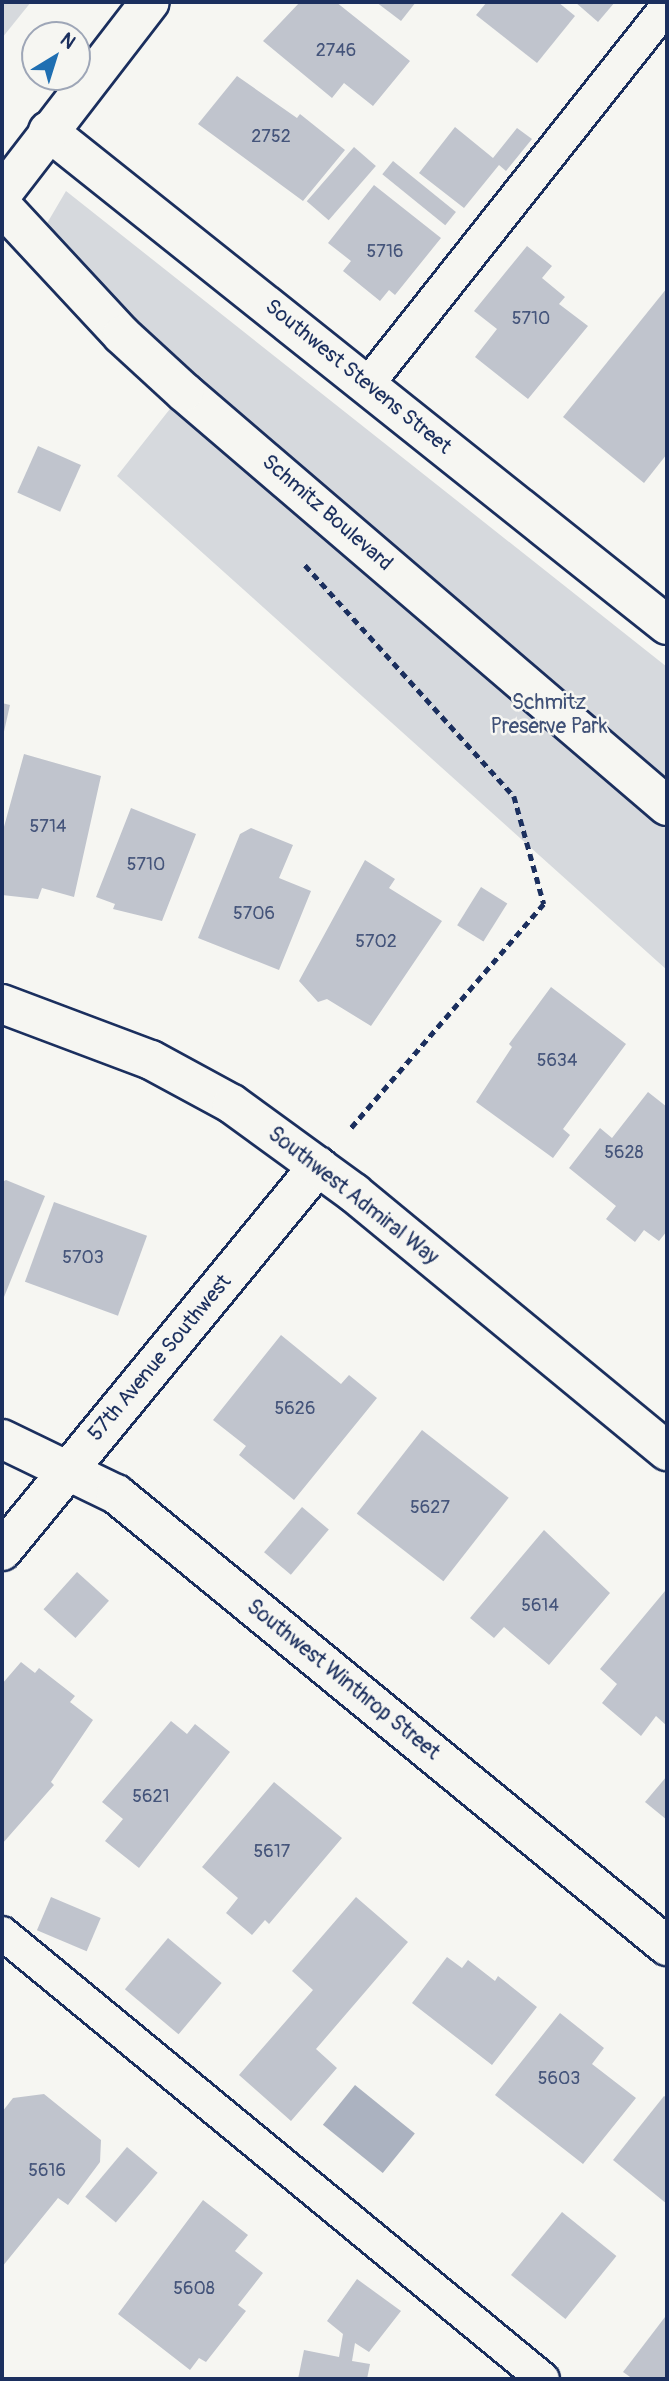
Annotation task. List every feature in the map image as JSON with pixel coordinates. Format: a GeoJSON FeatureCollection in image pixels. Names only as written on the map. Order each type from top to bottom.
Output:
{"type":"FeatureCollection","features":[{"type":"Feature","properties":{"kind":"street"},"geometry":{"type":"LineString","coordinates":[[2,194],[150,2]]}},
{"type":"Feature","properties":{"kind":"street","name":"Southwest Stevens Street"},"geometry":{"type":"LineString","coordinates":[[48,131],[667,625]]}},
{"type":"Feature","properties":{"kind":"street","name":"Schmitz Boulevard"},"geometry":{"type":"LineString","coordinates":[[2,206],[122,335],[184,392],[667,806]]}},
{"type":"Feature","properties":{"kind":"street","name":"Southwest Admiral Way"},"geometry":{"type":"LineString","coordinates":[[2,1004],[151,1060],[232,1104],[318,1166],[667,1451]]}},
{"type":"Feature","properties":{"kind":"street","name":"57th Avenue Southwest"},"geometry":{"type":"LineString","coordinates":[[2,1551],[318,1166]]}},
{"type":"Feature","properties":{"kind":"street","name":"Southwest Winthrop Street"},"geometry":{"type":"LineString","coordinates":[[2,1439],[116,1493],[667,1946]]}},
{"type":"Feature","properties":{"kind":"lane"},"geometry":{"type":"LineString","coordinates":[[367,385],[667,7]]}},
{"type":"Feature","properties":{"kind":"lane"},"geometry":{"type":"LineString","coordinates":[[2,1933],[543,2379]]}},
{"type":"Feature","properties":{"kind":"path"},"geometry":{"type":"LineString","coordinates":[[300,561],[514,796],[544,904],[318,1166]]}},
{"type":"Feature","properties":{"kind":"green space"},"geometry":{"type":"Polygon","coordinates":[[[2,2],[31,2],[2,38],[2,2]]]}},
{"type":"Feature","properties":{"kind":"green space","name":"Schmitz Preserve Park"},"geometry":{"type":"Polygon","coordinates":[[[66,191],[667,667],[667,970],[117,476],[192,381],[69,278],[46,225],[66,191]]]}},
{"type":"Feature","properties":{"kind":"shaded area"},"geometry":{"type":"Polygon","coordinates":[[[355,2085],[415,2133],[383,2173],[323,2125],[355,2085]]]}},
{"type":"Feature","properties":{"kind":"building"},"geometry":{"type":"Polygon","coordinates":[[[300,2],[336,2],[410,61],[373,106],[344,83],[332,98],[263,41],[300,2]]]}},
{"type":"Feature","properties":{"kind":"building"},"geometry":{"type":"Polygon","coordinates":[[[376,2],[416,2],[401,21],[376,2]]]}},
{"type":"Feature","properties":{"kind":"building"},"geometry":{"type":"Polygon","coordinates":[[[487,2],[558,2],[575,16],[537,63],[476,15],[487,2]]]}},
{"type":"Feature","properties":{"kind":"building"},"geometry":{"type":"Polygon","coordinates":[[[575,2],[615,2],[598,22],[575,2]]]}},
{"type":"Feature","properties":{"kind":"building"},"geometry":{"type":"Polygon","coordinates":[[[237,76],[297,118],[300,114],[345,150],[303,201],[198,124],[237,76]]]}},
{"type":"Feature","properties":{"kind":"building"},"geometry":{"type":"Polygon","coordinates":[[[455,127],[493,158],[517,128],[532,139],[506,171],[499,165],[464,208],[419,173],[455,127]]]}},
{"type":"Feature","properties":{"kind":"building"},"geometry":{"type":"Polygon","coordinates":[[[354,147],[376,166],[329,220],[307,201],[354,147]]]}},
{"type":"Feature","properties":{"kind":"building"},"geometry":{"type":"Polygon","coordinates":[[[393,161],[456,212],[445,225],[382,174],[393,161]]]}},
{"type":"Feature","properties":{"kind":"building"},"geometry":{"type":"Polygon","coordinates":[[[374,185],[441,238],[395,295],[389,290],[380,301],[343,271],[351,261],[328,243],[374,185]]]}},
{"type":"Feature","properties":{"kind":"building"},"geometry":{"type":"Polygon","coordinates":[[[527,246],[552,266],[542,278],[565,297],[559,304],[588,326],[528,399],[475,357],[497,329],[474,311],[527,246]]]}},
{"type":"Feature","properties":{"kind":"building"},"geometry":{"type":"Polygon","coordinates":[[[667,288],[667,454],[644,483],[563,417],[667,288]]]}},
{"type":"Feature","properties":{"kind":"building"},"geometry":{"type":"Polygon","coordinates":[[[38,446],[81,465],[60,512],[17,493],[38,446]]]}},
{"type":"Feature","properties":{"kind":"building"},"geometry":{"type":"Polygon","coordinates":[[[2,703],[10,705],[3,736],[2,736],[2,703]]]}},
{"type":"Feature","properties":{"kind":"building"},"geometry":{"type":"Polygon","coordinates":[[[24,754],[101,776],[74,897],[42,888],[38,899],[2,895],[2,834],[24,754]]]}},
{"type":"Feature","properties":{"kind":"building"},"geometry":{"type":"Polygon","coordinates":[[[131,808],[196,834],[162,921],[113,909],[115,904],[96,897],[131,808]]]}},
{"type":"Feature","properties":{"kind":"building"},"geometry":{"type":"Polygon","coordinates":[[[251,828],[293,845],[279,878],[311,891],[279,970],[198,938],[240,834],[251,828]]]}},
{"type":"Feature","properties":{"kind":"building"},"geometry":{"type":"Polygon","coordinates":[[[365,860],[395,879],[389,888],[442,921],[371,1026],[327,999],[318,1002],[299,981],[365,860]]]}},
{"type":"Feature","properties":{"kind":"building"},"geometry":{"type":"Polygon","coordinates":[[[481,887],[507,903],[483,942],[457,925],[481,887]]]}},
{"type":"Feature","properties":{"kind":"building"},"geometry":{"type":"Polygon","coordinates":[[[551,987],[626,1044],[563,1129],[570,1135],[553,1158],[476,1102],[512,1047],[509,1044],[551,987]]]}},
{"type":"Feature","properties":{"kind":"building"},"geometry":{"type":"Polygon","coordinates":[[[648,1092],[667,1107],[667,1231],[659,1241],[644,1230],[635,1242],[606,1219],[616,1206],[569,1168],[600,1128],[612,1138],[648,1092]]]}},
{"type":"Feature","properties":{"kind":"building"},"geometry":{"type":"Polygon","coordinates":[[[6,1180],[45,1196],[2,1302],[2,1182],[6,1180]]]}},
{"type":"Feature","properties":{"kind":"building"},"geometry":{"type":"Polygon","coordinates":[[[54,1202],[147,1236],[118,1316],[25,1282],[54,1202]]]}},
{"type":"Feature","properties":{"kind":"building"},"geometry":{"type":"Polygon","coordinates":[[[281,1335],[341,1384],[349,1375],[377,1398],[294,1500],[239,1455],[246,1446],[213,1420],[281,1335]]]}},
{"type":"Feature","properties":{"kind":"building"},"geometry":{"type":"Polygon","coordinates":[[[422,1430],[509,1498],[443,1581],[357,1514],[422,1430]]]}},
{"type":"Feature","properties":{"kind":"building"},"geometry":{"type":"Polygon","coordinates":[[[302,1507],[329,1529],[291,1575],[264,1552],[302,1507]]]}},
{"type":"Feature","properties":{"kind":"building"},"geometry":{"type":"Polygon","coordinates":[[[544,1530],[610,1593],[549,1665],[504,1627],[494,1638],[470,1618],[544,1530]]]}},
{"type":"Feature","properties":{"kind":"building"},"geometry":{"type":"Polygon","coordinates":[[[77,1572],[109,1601],[75,1638],[44,1609],[77,1572]]]}},
{"type":"Feature","properties":{"kind":"building"},"geometry":{"type":"Polygon","coordinates":[[[665,1591],[667,1726],[656,1716],[641,1736],[602,1703],[617,1684],[600,1669],[665,1591]]]}},
{"type":"Feature","properties":{"kind":"building"},"geometry":{"type":"Polygon","coordinates":[[[21,1662],[35,1673],[39,1668],[75,1696],[70,1702],[93,1720],[51,1782],[54,1785],[2,1844],[2,1684],[21,1662]]]}},
{"type":"Feature","properties":{"kind":"building"},"geometry":{"type":"Polygon","coordinates":[[[171,1721],[187,1734],[195,1724],[230,1752],[139,1868],[105,1841],[123,1819],[102,1802],[171,1721]]]}},
{"type":"Feature","properties":{"kind":"building"},"geometry":{"type":"Polygon","coordinates":[[[667,1776],[667,1820],[645,1802],[667,1776]]]}},
{"type":"Feature","properties":{"kind":"building"},"geometry":{"type":"Polygon","coordinates":[[[274,1782],[342,1838],[269,1924],[265,1920],[252,1935],[226,1913],[238,1898],[202,1867],[274,1782]]]}},
{"type":"Feature","properties":{"kind":"building"},"geometry":{"type":"Polygon","coordinates":[[[51,1897],[101,1918],[87,1951],[37,1930],[51,1897]]]}},
{"type":"Feature","properties":{"kind":"building"},"geometry":{"type":"Polygon","coordinates":[[[356,1897],[408,1942],[316,2049],[337,2068],[291,2121],[239,2075],[313,1990],[292,1971],[356,1897]]]}},
{"type":"Feature","properties":{"kind":"building"},"geometry":{"type":"Polygon","coordinates":[[[168,1938],[222,1983],[179,2034],[125,1989],[168,1938]]]}},
{"type":"Feature","properties":{"kind":"building"},"geometry":{"type":"Polygon","coordinates":[[[447,1957],[462,1968],[468,1960],[495,1981],[498,1976],[537,2007],[492,2065],[412,2003],[447,1957]]]}},
{"type":"Feature","properties":{"kind":"building"},"geometry":{"type":"Polygon","coordinates":[[[560,2013],[604,2048],[592,2064],[636,2098],[583,2164],[495,2095],[560,2013]]]}},
{"type":"Feature","properties":{"kind":"building"},"geometry":{"type":"Polygon","coordinates":[[[44,2094],[101,2140],[100,2162],[68,2205],[58,2198],[2,2267],[2,2112],[13,2098],[44,2094]]]}},
{"type":"Feature","properties":{"kind":"building"},"geometry":{"type":"Polygon","coordinates":[[[664,2096],[667,2098],[667,2204],[613,2160],[664,2096]]]}},
{"type":"Feature","properties":{"kind":"building"},"geometry":{"type":"Polygon","coordinates":[[[127,2147],[158,2173],[116,2223],[85,2197],[127,2147]]]}},
{"type":"Feature","properties":{"kind":"building"},"geometry":{"type":"Polygon","coordinates":[[[203,2200],[248,2235],[235,2251],[263,2273],[238,2305],[246,2311],[206,2362],[199,2358],[190,2370],[118,2314],[203,2200]]]}},
{"type":"Feature","properties":{"kind":"building"},"geometry":{"type":"Polygon","coordinates":[[[562,2212],[616,2256],[565,2319],[511,2275],[562,2212]]]}},
{"type":"Feature","properties":{"kind":"building"},"geometry":{"type":"Polygon","coordinates":[[[357,2279],[401,2311],[369,2352],[355,2343],[352,2361],[370,2364],[367,2379],[298,2379],[304,2350],[339,2357],[343,2334],[327,2321],[357,2279]]]}},
{"type":"Feature","properties":{"kind":"building"},"geometry":{"type":"Polygon","coordinates":[[[665,2317],[667,2379],[633,2379],[623,2372],[665,2317]]]}}]}
